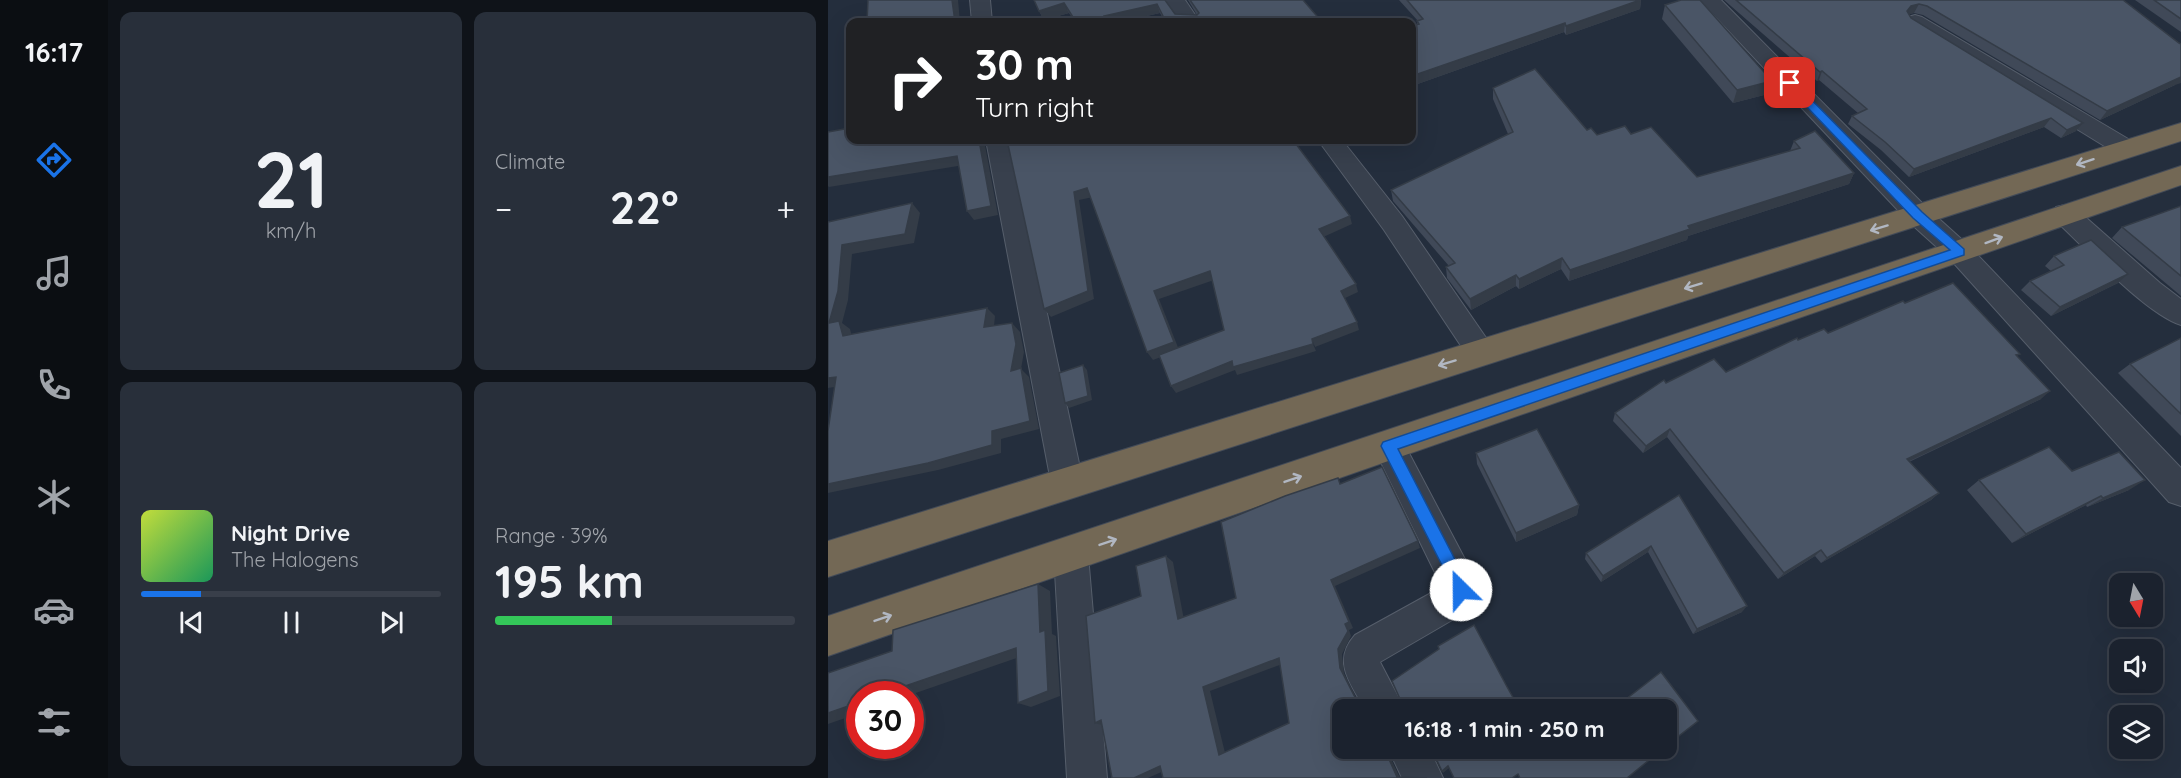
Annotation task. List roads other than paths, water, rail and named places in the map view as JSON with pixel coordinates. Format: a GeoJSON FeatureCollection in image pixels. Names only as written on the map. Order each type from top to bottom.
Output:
{"type":"FeatureCollection","features":[{"type":"Feature","properties":{"kind":"highway"},"geometry":{"type":"LineString","coordinates":[[828,559],[2181,132]]}},
{"type":"Feature","properties":{"kind":"highway"},"geometry":{"type":"LineString","coordinates":[[828,636],[2181,175]]}},
{"type":"Feature","properties":{"kind":"street"},"geometry":{"type":"LineString","coordinates":[[980,0],[982,18]]}},
{"type":"Feature","properties":{"kind":"street"},"geometry":{"type":"LineString","coordinates":[[1175,0],[1187,18]]}},
{"type":"Feature","properties":{"kind":"street"},"geometry":{"type":"LineString","coordinates":[[1710,0],[1918,215],[1959,252],[2181,491]]}},
{"type":"Feature","properties":{"kind":"street"},"geometry":{"type":"LineString","coordinates":[[1916,21],[2127,149]]}},
{"type":"Feature","properties":{"kind":"street"},"geometry":{"type":"LineString","coordinates":[[999,144],[1068,482]]}},
{"type":"Feature","properties":{"kind":"street"},"geometry":{"type":"LineString","coordinates":[[1333,144],[1393,224],[1481,353]]}},
{"type":"Feature","properties":{"kind":"street"},"geometry":{"type":"LineString","coordinates":[[2065,214],[2150,291],[2181,314]]}},
{"type":"Feature","properties":{"kind":"street"},"geometry":{"type":"LineString","coordinates":[[1380,699],[1362,666],[1361,656],[1368,648],[1454,600],[1461,590],[1389,446]]}},
{"type":"Feature","properties":{"kind":"street"},"geometry":{"type":"LineString","coordinates":[[1071,555],[1087,778]]}},
{"type":"Feature","properties":{"kind":"street"},"geometry":{"type":"LineString","coordinates":[[1413,759],[1423,778]]}}]}
